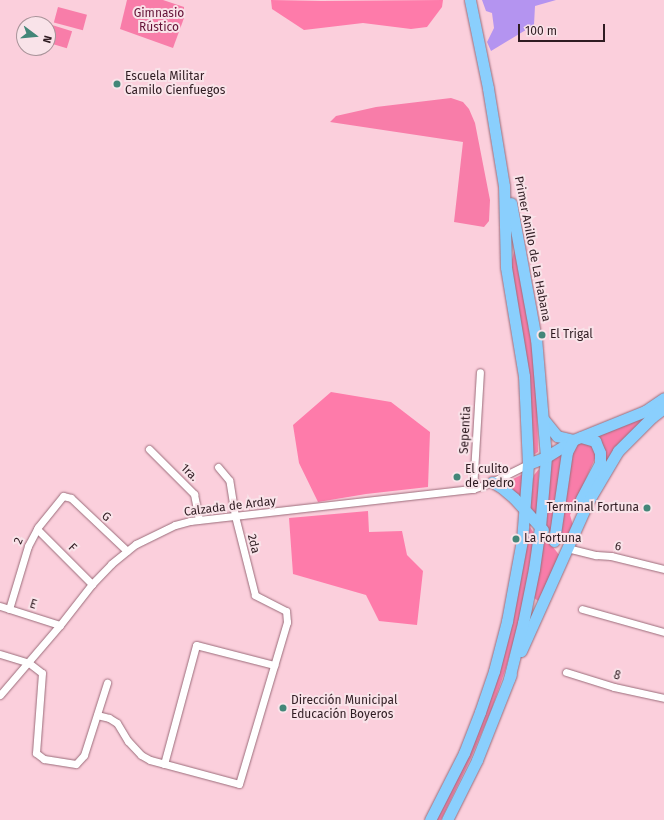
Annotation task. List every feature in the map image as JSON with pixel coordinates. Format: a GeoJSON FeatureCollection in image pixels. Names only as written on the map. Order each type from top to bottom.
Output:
{"type":"FeatureCollection","features":[{"type":"Feature","properties":{"kind":"highway","name":"Primer Anillo de La Habana"},"geometry":{"type":"LineString","coordinates":[[470,0],[500,156],[518,238],[536,339],[546,457],[540,527],[523,623],[509,679]]}},
{"type":"Feature","properties":{"kind":"highway","name":"Primer Anillo de La Habana"},"geometry":{"type":"LineString","coordinates":[[500,156],[506,204],[506,267],[524,376],[528,464],[527,489]]}},
{"type":"Feature","properties":{"kind":"highway"},"geometry":{"type":"LineString","coordinates":[[505,235],[518,238]]}},
{"type":"Feature","properties":{"kind":"highway"},"geometry":{"type":"LineString","coordinates":[[528,464],[546,457],[577,439],[645,411],[664,398]]}},
{"type":"Feature","properties":{"kind":"highway"},"geometry":{"type":"LineString","coordinates":[[447,820],[477,760],[509,679],[589,500],[618,451],[652,417],[664,408]]}},
{"type":"Feature","properties":{"kind":"highway"},"geometry":{"type":"LineString","coordinates":[[542,417],[551,431],[557,436],[595,441],[600,453],[600,462],[579,506],[577,525]]}},
{"type":"Feature","properties":{"kind":"highway"},"geometry":{"type":"LineString","coordinates":[[554,541],[567,452],[577,439]]}},
{"type":"Feature","properties":{"kind":"highway"},"geometry":{"type":"LineString","coordinates":[[430,820],[464,753],[494,671],[507,621],[522,540],[527,489],[531,475],[546,457]]}},
{"type":"Feature","properties":{"kind":"highway"},"geometry":{"type":"LineString","coordinates":[[492,482],[506,490],[554,541],[567,548]]}},
{"type":"Feature","properties":{"kind":"street","name":"Sepentia"},"geometry":{"type":"LineString","coordinates":[[473,489],[480,372]]}},
{"type":"Feature","properties":{"kind":"street","name":"1ra."},"geometry":{"type":"LineString","coordinates":[[148,449],[194,494],[198,520]]}},
{"type":"Feature","properties":{"kind":"street","name":"Calzada de Arday"},"geometry":{"type":"LineString","coordinates":[[0,696],[60,625],[92,584],[111,564],[136,544],[174,525],[198,520],[473,489],[492,482],[528,464]]}},
{"type":"Feature","properties":{"kind":"street","name":"2da"},"geometry":{"type":"LineString","coordinates":[[218,467],[229,480],[235,516],[255,596],[286,611],[287,622],[274,665]]}},
{"type":"Feature","properties":{"kind":"street","name":"2"},"geometry":{"type":"LineString","coordinates":[[9,609],[28,546],[37,529],[60,498],[66,496],[70,498]]}},
{"type":"Feature","properties":{"kind":"street","name":"G"},"geometry":{"type":"LineString","coordinates":[[70,498],[127,551]]}},
{"type":"Feature","properties":{"kind":"street","name":"F"},"geometry":{"type":"LineString","coordinates":[[37,529],[92,584]]}},
{"type":"Feature","properties":{"kind":"street","name":"6"},"geometry":{"type":"LineString","coordinates":[[567,548],[596,555],[611,556],[664,569]]}},
{"type":"Feature","properties":{"kind":"street","name":"E"},"geometry":{"type":"LineString","coordinates":[[0,606],[60,625]]}},
{"type":"Feature","properties":{"kind":"street"},"geometry":{"type":"LineString","coordinates":[[582,610],[664,632]]}},
{"type":"Feature","properties":{"kind":"street"},"geometry":{"type":"LineString","coordinates":[[97,715],[117,722],[128,741],[141,755],[164,764],[239,784],[274,665],[196,644],[164,764]]}},
{"type":"Feature","properties":{"kind":"street"},"geometry":{"type":"LineString","coordinates":[[0,654],[29,662],[38,669],[43,678],[36,753],[44,759],[76,764],[84,755],[107,683]]}},
{"type":"Feature","properties":{"kind":"street","name":"8"},"geometry":{"type":"LineString","coordinates":[[566,672],[614,686],[664,698]]}},
{"type":"Feature","properties":{"kind":"green space","name":"Gimnasio Rústico"},"geometry":{"type":"Polygon","coordinates":[[[127,0],[163,0],[184,7],[184,18],[173,48],[120,29],[127,0]]]}},
{"type":"Feature","properties":{"kind":"green space"},"geometry":{"type":"Polygon","coordinates":[[[58,7],[87,15],[83,30],[56,23],[56,16],[58,7]]]}},
{"type":"Feature","properties":{"kind":"green space"},"geometry":{"type":"Polygon","coordinates":[[[56,26],[72,31],[67,48],[56,45],[56,26]]]}},
{"type":"Feature","properties":{"kind":"green space"},"geometry":{"type":"Polygon","coordinates":[[[451,98],[463,102],[469,109],[475,123],[490,200],[489,221],[484,227],[454,222],[463,142],[330,122],[336,116],[376,107],[451,98]]]}},
{"type":"Feature","properties":{"kind":"green space"},"geometry":{"type":"Polygon","coordinates":[[[516,245],[534,361],[537,399],[538,452],[530,457],[511,263],[516,245]]]}},
{"type":"Feature","properties":{"kind":"green space"},"geometry":{"type":"Polygon","coordinates":[[[664,402],[599,472],[594,435],[664,402]]]}},
{"type":"Feature","properties":{"kind":"green space"},"geometry":{"type":"Polygon","coordinates":[[[579,442],[591,444],[597,454],[570,515],[573,525],[564,543],[561,543],[558,541],[573,447],[579,442]]]}},
{"type":"Feature","properties":{"kind":"green space"},"geometry":{"type":"Polygon","coordinates":[[[562,452],[552,532],[543,527],[547,462],[562,452]]]}},
{"type":"Feature","properties":{"kind":"green space"},"geometry":{"type":"Polygon","coordinates":[[[539,469],[536,515],[530,509],[531,486],[534,475],[539,469]]]}},
{"type":"Feature","properties":{"kind":"green space"},"geometry":{"type":"Polygon","coordinates":[[[523,474],[522,503],[505,483],[523,474]]]}},
{"type":"Feature","properties":{"kind":"green space"},"geometry":{"type":"Polygon","coordinates":[[[530,527],[535,535],[519,622],[506,668],[491,711],[471,758],[441,820],[436,820],[468,755],[530,527]]]}},
{"type":"Feature","properties":{"kind":"green space"},"geometry":{"type":"Polygon","coordinates":[[[543,537],[560,556],[538,601],[533,597],[543,537]]]}},
{"type":"Feature","properties":{"kind":"shaded area"},"geometry":{"type":"Polygon","coordinates":[[[271,0],[443,0],[442,7],[427,27],[411,29],[363,23],[304,30],[272,9],[271,0]]]}},
{"type":"Feature","properties":{"kind":"shaded area"},"geometry":{"type":"Polygon","coordinates":[[[482,0],[556,0],[535,6],[534,25],[491,51],[487,42],[494,28],[492,13],[486,11],[482,0]]]}},
{"type":"Feature","properties":{"kind":"shaded area"},"geometry":{"type":"Polygon","coordinates":[[[331,392],[391,402],[430,432],[428,487],[366,494],[318,502],[299,463],[293,425],[331,392]]]}},
{"type":"Feature","properties":{"kind":"shaded area"},"geometry":{"type":"Polygon","coordinates":[[[368,511],[369,532],[402,531],[407,555],[423,571],[417,625],[379,621],[366,595],[293,574],[289,518],[368,511]]]}},
{"type":"Feature","properties":{"kind":"place","name":"Escuela Militar Camilo Cienfuegos"},"geometry":{"type":"Point","coordinates":[117,84]}},
{"type":"Feature","properties":{"kind":"place","name":"El Trigal"},"geometry":{"type":"Point","coordinates":[542,335]}},
{"type":"Feature","properties":{"kind":"place","name":"El culito de pedro"},"geometry":{"type":"Point","coordinates":[457,477]}},
{"type":"Feature","properties":{"kind":"place","name":"Terminal Fortuna"},"geometry":{"type":"Point","coordinates":[647,508]}},
{"type":"Feature","properties":{"kind":"place","name":"La Fortuna"},"geometry":{"type":"Point","coordinates":[516,539]}},
{"type":"Feature","properties":{"kind":"place","name":"Dirección Municipal Educación Boyeros"},"geometry":{"type":"Point","coordinates":[283,708]}}]}
